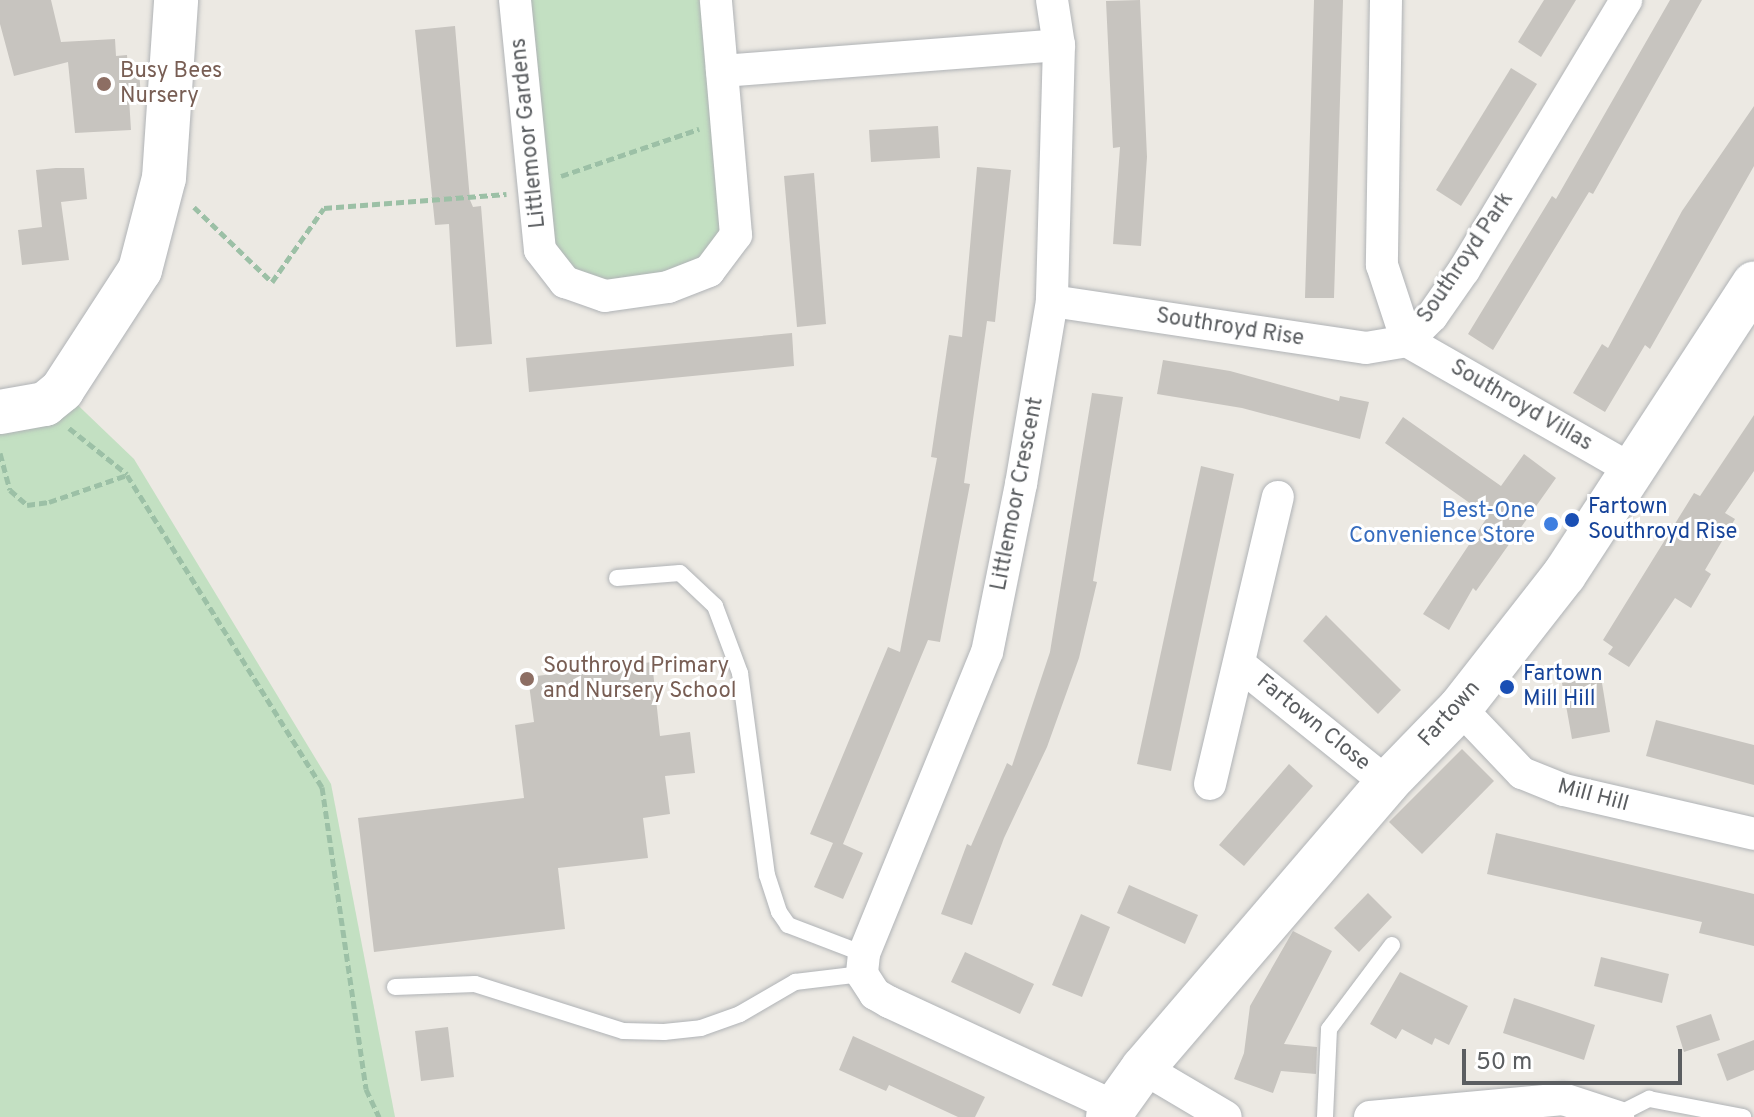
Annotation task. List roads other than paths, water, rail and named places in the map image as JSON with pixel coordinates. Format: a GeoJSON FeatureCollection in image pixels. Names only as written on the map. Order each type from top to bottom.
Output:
{"type":"FeatureCollection","features":[{"type":"Feature","properties":{"kind":"street"},"geometry":{"type":"LineString","coordinates":[[0,412],[45,404],[101,336],[140,270],[164,178],[176,0]]}},
{"type":"Feature","properties":{"kind":"street","name":"Littlemoor Gardens"},"geometry":{"type":"LineString","coordinates":[[515,0],[540,250],[565,282],[605,296],[668,287],[709,271],[736,235],[716,0]]}},
{"type":"Feature","properties":{"kind":"street","name":"Littlemoor Crescent"},"geometry":{"type":"LineString","coordinates":[[863,964],[987,652],[1052,301],[1059,45],[1052,0]]}},
{"type":"Feature","properties":{"kind":"street","name":"Southroyd Park"},"geometry":{"type":"LineString","coordinates":[[1386,0],[1382,265],[1407,341]]}},
{"type":"Feature","properties":{"kind":"street","name":"Southroyd Park"},"geometry":{"type":"LineString","coordinates":[[1407,341],[1464,270],[1626,0]]}},
{"type":"Feature","properties":{"kind":"street"},"geometry":{"type":"LineString","coordinates":[[722,71],[1059,45]]}},
{"type":"Feature","properties":{"kind":"street","name":"Fartown"},"geometry":{"type":"LineString","coordinates":[[1112,1112],[1143,1068],[1387,783],[1460,708],[1564,575],[1754,283]]}},
{"type":"Feature","properties":{"kind":"street","name":"Southroyd Rise"},"geometry":{"type":"LineString","coordinates":[[1052,301],[1366,348],[1407,341]]}},
{"type":"Feature","properties":{"kind":"street","name":"Southroyd Villas"},"geometry":{"type":"LineString","coordinates":[[1407,341],[1634,471]]}},
{"type":"Feature","properties":{"kind":"street","name":"Fartown Close"},"geometry":{"type":"LineString","coordinates":[[1210,784],[1278,497]]}},
{"type":"Feature","properties":{"kind":"street","name":"Fartown Close"},"geometry":{"type":"LineString","coordinates":[[1239,664],[1387,783]]}},
{"type":"Feature","properties":{"kind":"street","name":"Mill Hill"},"geometry":{"type":"LineString","coordinates":[[1460,708],[1522,773],[1564,790],[1754,834]]}},
{"type":"Feature","properties":{"kind":"street"},"geometry":{"type":"LineString","coordinates":[[863,964],[875,994],[1112,1112]]}},
{"type":"Feature","properties":{"kind":"street"},"geometry":{"type":"LineString","coordinates":[[1143,1068],[1226,1117]]}},
{"type":"Feature","properties":{"kind":"street"},"geometry":{"type":"LineString","coordinates":[[1370,1117],[1563,1099],[1619,1116]]}},
{"type":"Feature","properties":{"kind":"lane"},"geometry":{"type":"LineString","coordinates":[[617,578],[680,573],[715,606],[740,673],[767,875],[779,912],[788,925],[863,964]]}},
{"type":"Feature","properties":{"kind":"lane"},"geometry":{"type":"LineString","coordinates":[[1325,1117],[1329,1029],[1392,945]]}},
{"type":"Feature","properties":{"kind":"lane"},"geometry":{"type":"LineString","coordinates":[[395,987],[475,984],[623,1031],[664,1032],[701,1028],[740,1014],[805,979],[863,964]]}},
{"type":"Feature","properties":{"kind":"lane"},"geometry":{"type":"LineString","coordinates":[[1619,1116],[1649,1099],[1743,1117]]}},
{"type":"Feature","properties":{"kind":"place","name":"Busy Bees Nursery"},"geometry":{"type":"Point","coordinates":[104,84]}},
{"type":"Feature","properties":{"kind":"place","name":"Fartown Southroyd Rise"},"geometry":{"type":"Point","coordinates":[1572,520]}},
{"type":"Feature","properties":{"kind":"place","name":"Best-One Convenience Store"},"geometry":{"type":"Point","coordinates":[1551,524]}},
{"type":"Feature","properties":{"kind":"place","name":"Southroyd Primary and Nursery School"},"geometry":{"type":"Point","coordinates":[527,679]}},
{"type":"Feature","properties":{"kind":"place","name":"Fartown Mill Hill"},"geometry":{"type":"Point","coordinates":[1507,687]}}]}
